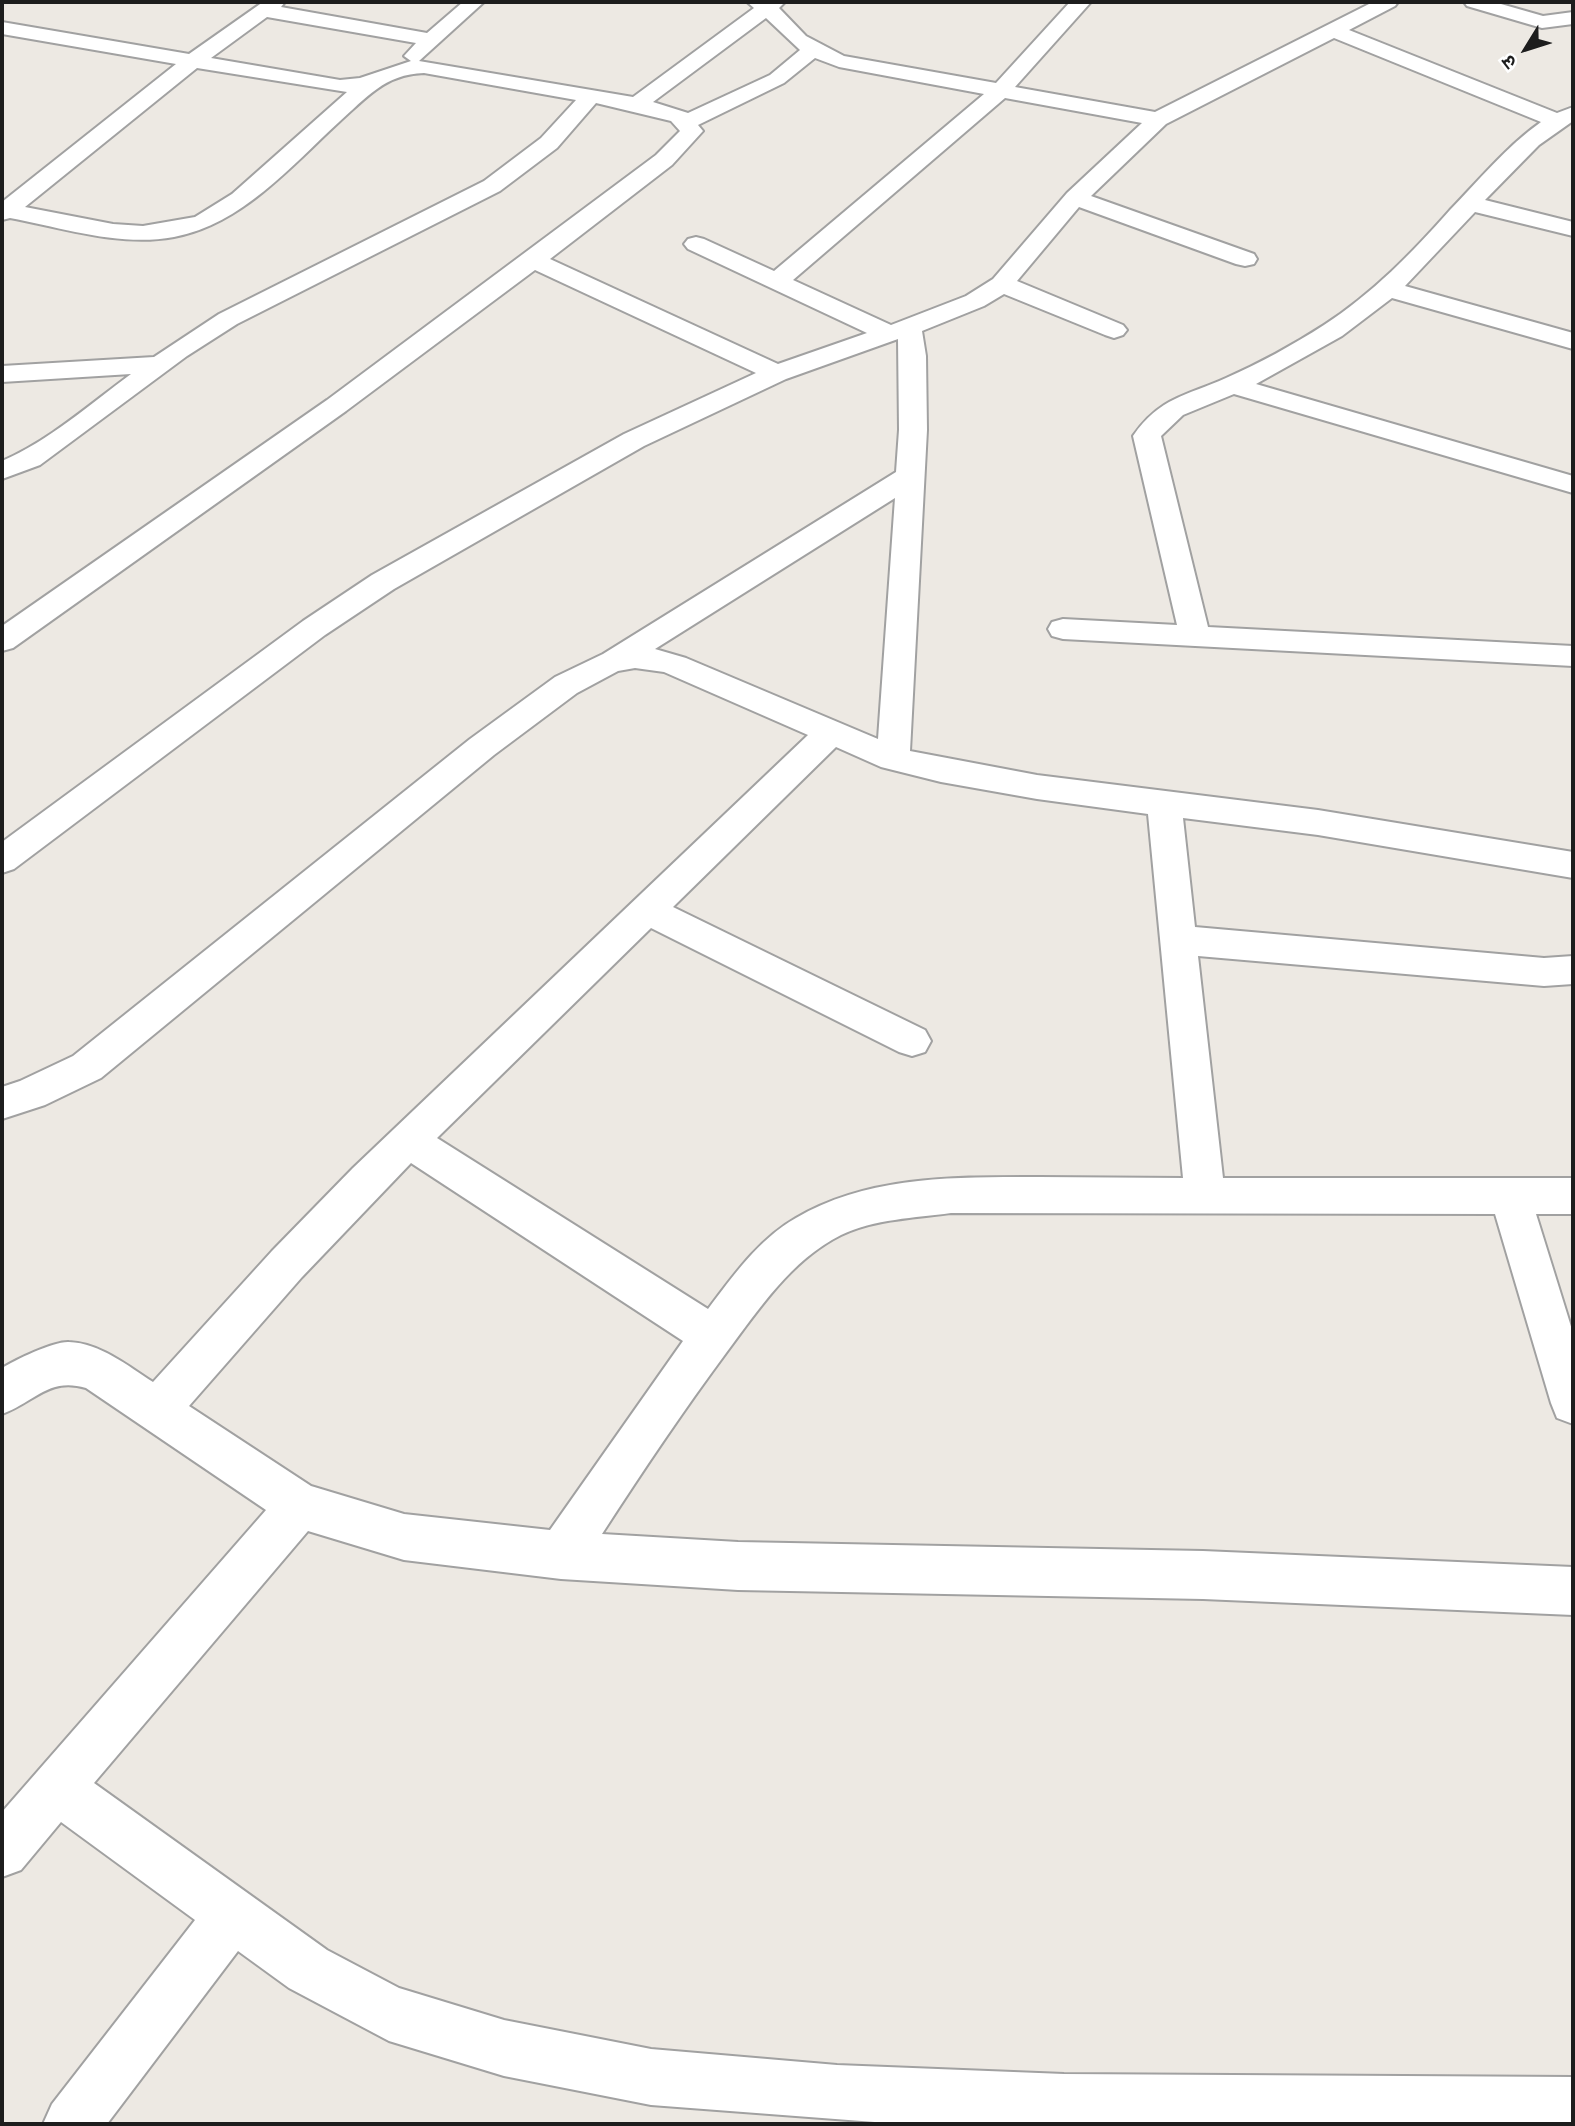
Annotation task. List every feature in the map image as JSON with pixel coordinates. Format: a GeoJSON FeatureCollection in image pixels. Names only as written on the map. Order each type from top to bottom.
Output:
{"type":"FeatureCollection","features":[{"type":"Feature","properties":{"kind":"street"},"geometry":{"type":"LineString","coordinates":[[4,212],[113,231],[144,233],[173,230],[203,222],[240,199],[368,85],[402,67],[474,2]]}},
{"type":"Feature","properties":{"kind":"street"},"geometry":{"type":"LineString","coordinates":[[777,281],[1000,91],[1082,2]]}},
{"type":"Feature","properties":{"kind":"street"},"geometry":{"type":"LineString","coordinates":[[2,860],[314,628],[383,582],[634,440],[777,373],[975,301],[1002,284],[1075,198],[1158,119],[1388,2]]}},
{"type":"Feature","properties":{"kind":"street"},"geometry":{"type":"LineString","coordinates":[[1474,2],[1542,22],[1573,18]]}},
{"type":"Feature","properties":{"kind":"street"},"geometry":{"type":"LineString","coordinates":[[637,104],[766,4],[796,37],[813,50],[849,63],[1158,119]]}},
{"type":"Feature","properties":{"kind":"street"},"geometry":{"type":"LineString","coordinates":[[4,212],[193,61],[269,6],[432,40]]}},
{"type":"Feature","properties":{"kind":"street"},"geometry":{"type":"LineString","coordinates":[[2,28],[340,86],[368,85]]}},
{"type":"Feature","properties":{"kind":"street"},"geometry":{"type":"LineString","coordinates":[[1335,31],[1565,116]]}},
{"type":"Feature","properties":{"kind":"street"},"geometry":{"type":"LineString","coordinates":[[11,52],[37,34]]}},
{"type":"Feature","properties":{"kind":"street"},"geometry":{"type":"LineString","coordinates":[[687,122],[768,84],[813,50]]}},
{"type":"Feature","properties":{"kind":"street"},"geometry":{"type":"LineString","coordinates":[[2,640],[210,498],[389,370],[664,160],[692,131],[687,122],[669,112],[637,104],[424,67],[402,67]]}},
{"type":"Feature","properties":{"kind":"street"},"geometry":{"type":"LineString","coordinates":[[2,471],[30,459],[65,436],[160,364],[228,319],[492,186],[549,143],[592,95]]}},
{"type":"Feature","properties":{"kind":"street"},"geometry":{"type":"LineString","coordinates":[[1195,636],[1147,436],[1157,419],[1175,407],[1233,385],[1336,330],[1388,289],[1522,147],[1565,116]]}},
{"type":"Feature","properties":{"kind":"street"},"geometry":{"type":"LineString","coordinates":[[1075,198],[1245,259]]}},
{"type":"Feature","properties":{"kind":"street"},"geometry":{"type":"LineString","coordinates":[[1468,204],[1573,229]]}},
{"type":"Feature","properties":{"kind":"street"},"geometry":{"type":"LineString","coordinates":[[696,244],[777,281],[898,330]]}},
{"type":"Feature","properties":{"kind":"street"},"geometry":{"type":"LineString","coordinates":[[535,261],[777,373]]}},
{"type":"Feature","properties":{"kind":"street"},"geometry":{"type":"LineString","coordinates":[[1002,284],[1114,330]]}},
{"type":"Feature","properties":{"kind":"street"},"geometry":{"type":"LineString","coordinates":[[1388,289],[1573,341]]}},
{"type":"Feature","properties":{"kind":"street"},"geometry":{"type":"LineString","coordinates":[[893,760],[914,389],[898,330]]}},
{"type":"Feature","properties":{"kind":"street"},"geometry":{"type":"LineString","coordinates":[[2,374],[160,364]]}},
{"type":"Feature","properties":{"kind":"street"},"geometry":{"type":"LineString","coordinates":[[1233,385],[1573,485]]}},
{"type":"Feature","properties":{"kind":"street"},"geometry":{"type":"LineString","coordinates":[[2,1102],[31,1094],[87,1067],[482,747],[566,685],[610,662],[910,476]]}},
{"type":"Feature","properties":{"kind":"street"},"geometry":{"type":"LineString","coordinates":[[1063,629],[1573,656]]}},
{"type":"Feature","properties":{"kind":"street"},"geometry":{"type":"LineString","coordinates":[[610,662],[635,658],[656,659],[706,677],[893,760],[1002,781],[1295,819],[1573,865]]}},
{"type":"Feature","properties":{"kind":"street"},"geometry":{"type":"LineString","coordinates":[[158,1409],[287,1264],[408,1140],[832,732]]}},
{"type":"Feature","properties":{"kind":"street"},"geometry":{"type":"LineString","coordinates":[[1164,803],[1205,1196]]}},
{"type":"Feature","properties":{"kind":"street"},"geometry":{"type":"LineString","coordinates":[[648,911],[912,1041]]}},
{"type":"Feature","properties":{"kind":"street"},"geometry":{"type":"LineString","coordinates":[[1179,940],[1544,972],[1573,970]]}},
{"type":"Feature","properties":{"kind":"street"},"geometry":{"type":"LineString","coordinates":[[408,1140],[713,1336]]}},
{"type":"Feature","properties":{"kind":"street"},"geometry":{"type":"LineString","coordinates":[[561,1555],[675,1385],[713,1336],[788,1245],[825,1222],[871,1206],[951,1195],[1573,1196]]}},
{"type":"Feature","properties":{"kind":"street"},"geometry":{"type":"LineString","coordinates":[[1510,1196],[1573,1403]]}},
{"type":"Feature","properties":{"kind":"street"},"geometry":{"type":"LineString","coordinates":[[2,1393],[28,1376],[67,1362],[97,1370],[300,1506],[404,1537],[561,1555],[738,1566],[1203,1575],[1573,1591]]}},
{"type":"Feature","properties":{"kind":"street"},"geometry":{"type":"LineString","coordinates":[[2,1851],[300,1506]]}},
{"type":"Feature","properties":{"kind":"street"},"geometry":{"type":"LineString","coordinates":[[58,1788],[308,1969],[389,2013],[504,2048],[651,2077],[837,2093],[1064,2104],[1573,2106]]}},
{"type":"Feature","properties":{"kind":"street"},"geometry":{"type":"LineString","coordinates":[[72,2124],[233,1914]]}}]}
